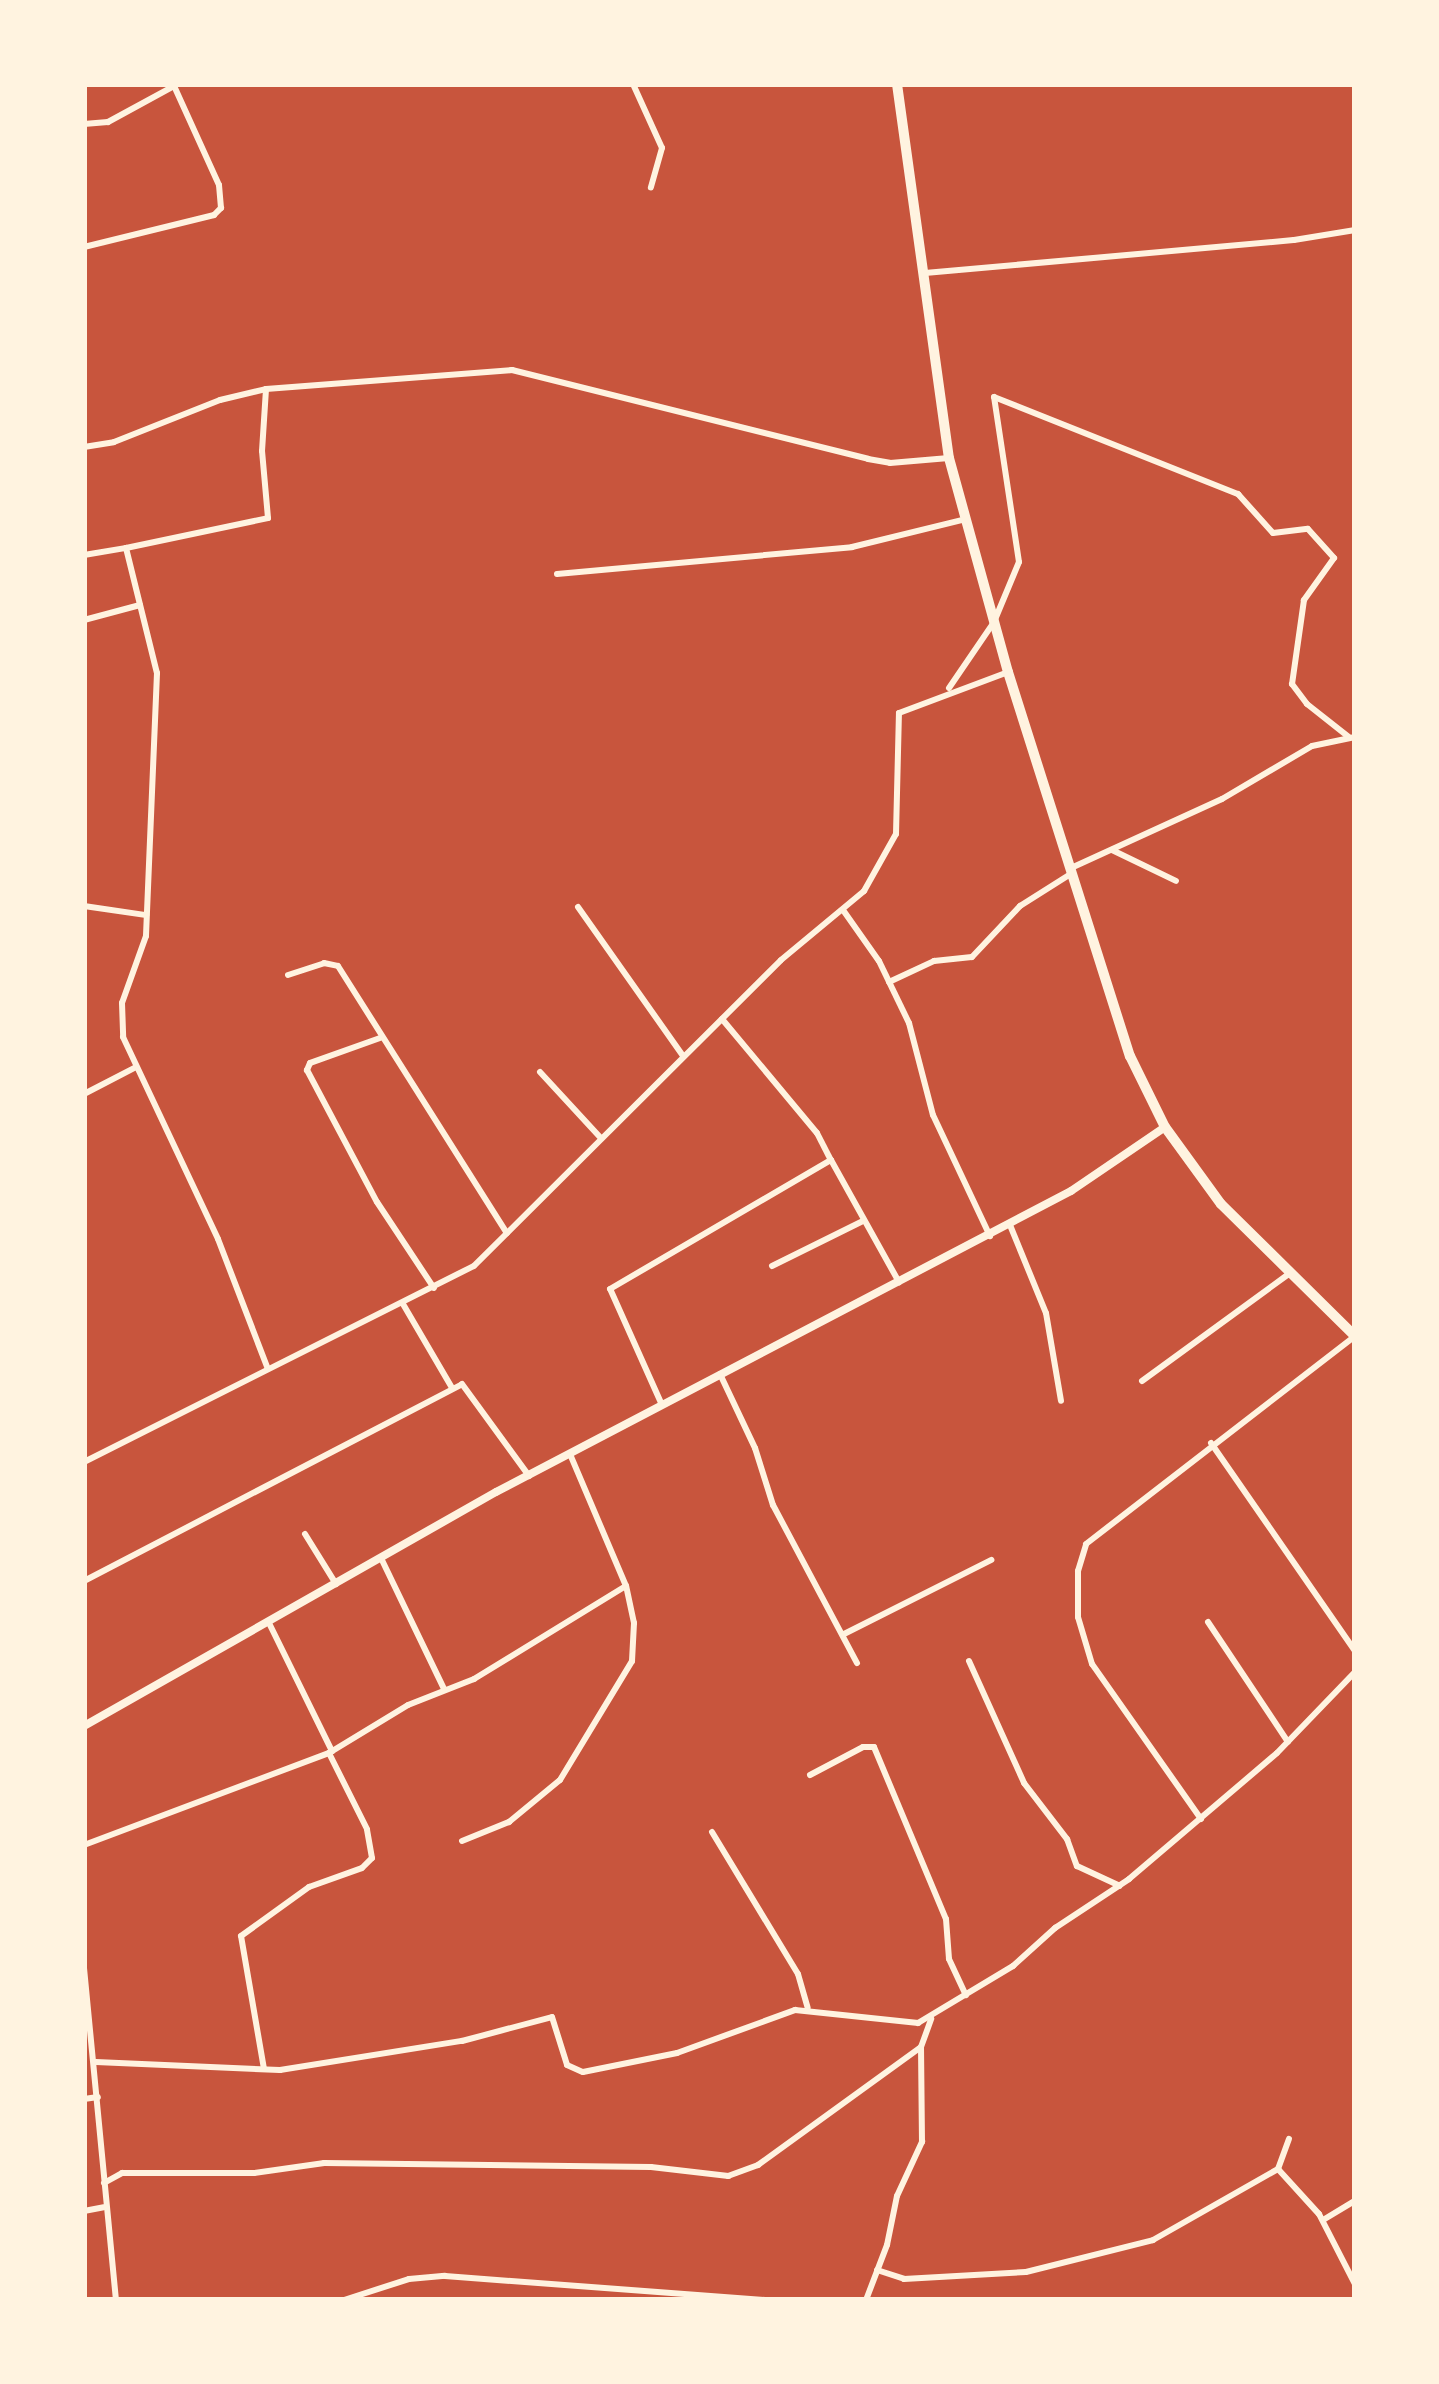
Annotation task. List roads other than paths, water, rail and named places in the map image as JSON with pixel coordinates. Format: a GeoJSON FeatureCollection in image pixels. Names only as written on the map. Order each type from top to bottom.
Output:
{"type":"FeatureCollection","features":[{"type":"Feature","properties":{"kind":"highway"},"geometry":{"type":"LineString","coordinates":[[897,84],[949,458],[1008,672],[1130,1057],[1165,1127],[1221,1204],[1350,1323],[1355,1336]]}},
{"type":"Feature","properties":{"kind":"street"},"geometry":{"type":"LineString","coordinates":[[633,84],[662,148],[651,187]]}},
{"type":"Feature","properties":{"kind":"street"},"geometry":{"type":"LineString","coordinates":[[84,124],[108,122],[175,85],[220,185],[220,208],[214,215],[84,247]]}},
{"type":"Feature","properties":{"kind":"street"},"geometry":{"type":"LineString","coordinates":[[921,274],[1294,240],[1355,230]]}},
{"type":"Feature","properties":{"kind":"street"},"geometry":{"type":"LineString","coordinates":[[84,447],[266,389],[512,370],[890,463],[949,458]]}},
{"type":"Feature","properties":{"kind":"street"},"geometry":{"type":"LineString","coordinates":[[84,555],[268,518],[262,451],[266,389]]}},
{"type":"Feature","properties":{"kind":"street"},"geometry":{"type":"LineString","coordinates":[[947,692],[994,622],[1019,562],[994,397],[1238,494],[1273,533],[1308,529],[1334,558],[1304,600],[1292,684],[1307,704],[1352,737]]}},
{"type":"Feature","properties":{"kind":"street"},"geometry":{"type":"LineString","coordinates":[[557,574],[852,547],[966,519]]}},
{"type":"Feature","properties":{"kind":"street"},"geometry":{"type":"LineString","coordinates":[[126,548],[157,689],[146,936],[122,1003],[123,1037],[218,1238],[268,1370]]}},
{"type":"Feature","properties":{"kind":"street"},"geometry":{"type":"LineString","coordinates":[[84,620],[140,605]]}},
{"type":"Feature","properties":{"kind":"street"},"geometry":{"type":"LineString","coordinates":[[84,1462],[474,1266],[781,960],[864,891],[896,833],[896,718],[908,706],[1008,672]]}},
{"type":"Feature","properties":{"kind":"street"},"geometry":{"type":"LineString","coordinates":[[889,982],[934,961],[972,957],[1020,906],[1069,872],[1222,799],[1312,746],[1352,737]]}},
{"type":"Feature","properties":{"kind":"street"},"geometry":{"type":"LineString","coordinates":[[1112,850],[1176,880]]}},
{"type":"Feature","properties":{"kind":"street"},"geometry":{"type":"LineString","coordinates":[[84,906],[146,915]]}},
{"type":"Feature","properties":{"kind":"street"},"geometry":{"type":"LineString","coordinates":[[578,907],[683,1057]]}},
{"type":"Feature","properties":{"kind":"street"},"geometry":{"type":"LineString","coordinates":[[843,910],[909,1023],[933,1115],[990,1236]]}},
{"type":"Feature","properties":{"kind":"street"},"geometry":{"type":"LineString","coordinates":[[288,975],[324,963],[338,966],[508,1233]]}},
{"type":"Feature","properties":{"kind":"street"},"geometry":{"type":"LineString","coordinates":[[722,1019],[817,1132],[899,1282]]}},
{"type":"Feature","properties":{"kind":"street"},"geometry":{"type":"LineString","coordinates":[[380,1038],[310,1063],[307,1070],[377,1202],[434,1288]]}},
{"type":"Feature","properties":{"kind":"street"},"geometry":{"type":"LineString","coordinates":[[84,1094],[136,1067]]}},
{"type":"Feature","properties":{"kind":"street"},"geometry":{"type":"LineString","coordinates":[[540,1072],[600,1137]]}},
{"type":"Feature","properties":{"kind":"street"},"geometry":{"type":"LineString","coordinates":[[84,1726],[529,1476],[1010,1225],[1121,1162],[1165,1127]]}},
{"type":"Feature","properties":{"kind":"street"},"geometry":{"type":"LineString","coordinates":[[662,1405],[610,1289],[831,1160]]}},
{"type":"Feature","properties":{"kind":"street"},"geometry":{"type":"LineString","coordinates":[[772,1266],[863,1221]]}},
{"type":"Feature","properties":{"kind":"street"},"geometry":{"type":"LineString","coordinates":[[1010,1225],[1046,1313],[1060,1401]]}},
{"type":"Feature","properties":{"kind":"street"},"geometry":{"type":"LineString","coordinates":[[1142,1381],[1291,1273]]}},
{"type":"Feature","properties":{"kind":"street"},"geometry":{"type":"LineString","coordinates":[[404,1304],[452,1388]]}},
{"type":"Feature","properties":{"kind":"street"},"geometry":{"type":"LineString","coordinates":[[1201,1819],[1092,1664],[1081,1635],[1077,1589],[1086,1544],[1355,1336]]}},
{"type":"Feature","properties":{"kind":"street"},"geometry":{"type":"LineString","coordinates":[[720,1375],[755,1448],[773,1505],[857,1663]]}},
{"type":"Feature","properties":{"kind":"street"},"geometry":{"type":"LineString","coordinates":[[84,1581],[462,1384],[529,1476]]}},
{"type":"Feature","properties":{"kind":"street"},"geometry":{"type":"LineString","coordinates":[[1211,1443],[1355,1651]]}},
{"type":"Feature","properties":{"kind":"street"},"geometry":{"type":"LineString","coordinates":[[462,1841],[508,1822],[560,1780],[632,1661],[634,1623],[626,1586],[570,1454]]}},
{"type":"Feature","properties":{"kind":"street"},"geometry":{"type":"LineString","coordinates":[[305,1534],[336,1584]]}},
{"type":"Feature","properties":{"kind":"street"},"geometry":{"type":"LineString","coordinates":[[381,1558],[444,1689]]}},
{"type":"Feature","properties":{"kind":"street"},"geometry":{"type":"LineString","coordinates":[[844,1634],[992,1560]]}},
{"type":"Feature","properties":{"kind":"street"},"geometry":{"type":"LineString","coordinates":[[84,1845],[330,1752],[444,1689],[473,1679],[626,1586]]}},
{"type":"Feature","properties":{"kind":"street"},"geometry":{"type":"LineString","coordinates":[[1208,1622],[1288,1742]]}},
{"type":"Feature","properties":{"kind":"street"},"geometry":{"type":"LineString","coordinates":[[264,2070],[242,1936],[310,1887],[362,1868],[372,1858],[367,1829],[269,1623]]}},
{"type":"Feature","properties":{"kind":"street"},"geometry":{"type":"LineString","coordinates":[[969,1661],[1024,1783],[1067,1839],[1077,1866],[1120,1886]]}},
{"type":"Feature","properties":{"kind":"street"},"geometry":{"type":"LineString","coordinates":[[96,2062],[264,2070],[462,2041],[552,2017],[567,2065],[574,2071],[597,2071],[676,2054],[808,2008],[907,2022],[931,2019],[1120,1886],[1288,1742],[1355,1672]]}},
{"type":"Feature","properties":{"kind":"street"},"geometry":{"type":"LineString","coordinates":[[810,1775],[863,1747],[874,1747],[946,1919],[949,1959],[966,1996]]}},
{"type":"Feature","properties":{"kind":"street"},"geometry":{"type":"LineString","coordinates":[[712,1832],[798,1974],[808,2008]]}},
{"type":"Feature","properties":{"kind":"street"},"geometry":{"type":"LineString","coordinates":[[84,1972],[116,2300]]}},
{"type":"Feature","properties":{"kind":"street"},"geometry":{"type":"LineString","coordinates":[[866,2300],[897,2196],[922,2142],[921,2047],[931,2019]]}},
{"type":"Feature","properties":{"kind":"street"},"geometry":{"type":"LineString","coordinates":[[104,2183],[122,2173],[254,2173],[324,2163],[651,2167],[728,2176],[758,2165],[921,2047]]}},
{"type":"Feature","properties":{"kind":"street"},"geometry":{"type":"LineString","coordinates":[[84,2099],[98,2097]]}},
{"type":"Feature","properties":{"kind":"street"},"geometry":{"type":"LineString","coordinates":[[877,2270],[904,2279],[1026,2272],[1110,2253],[1183,2226],[1278,2169],[1289,2139]]}},
{"type":"Feature","properties":{"kind":"street"},"geometry":{"type":"LineString","coordinates":[[103,2162],[122,2173]]}},
{"type":"Feature","properties":{"kind":"street"},"geometry":{"type":"LineString","coordinates":[[1278,2169],[1323,2220],[1355,2284]]}},
{"type":"Feature","properties":{"kind":"street"},"geometry":{"type":"LineString","coordinates":[[1323,2220],[1355,2201]]}},
{"type":"Feature","properties":{"kind":"street"},"geometry":{"type":"LineString","coordinates":[[84,2211],[104,2207]]}},
{"type":"Feature","properties":{"kind":"street"},"geometry":{"type":"LineString","coordinates":[[344,2300],[409,2278],[445,2276],[765,2300]]}}]}
